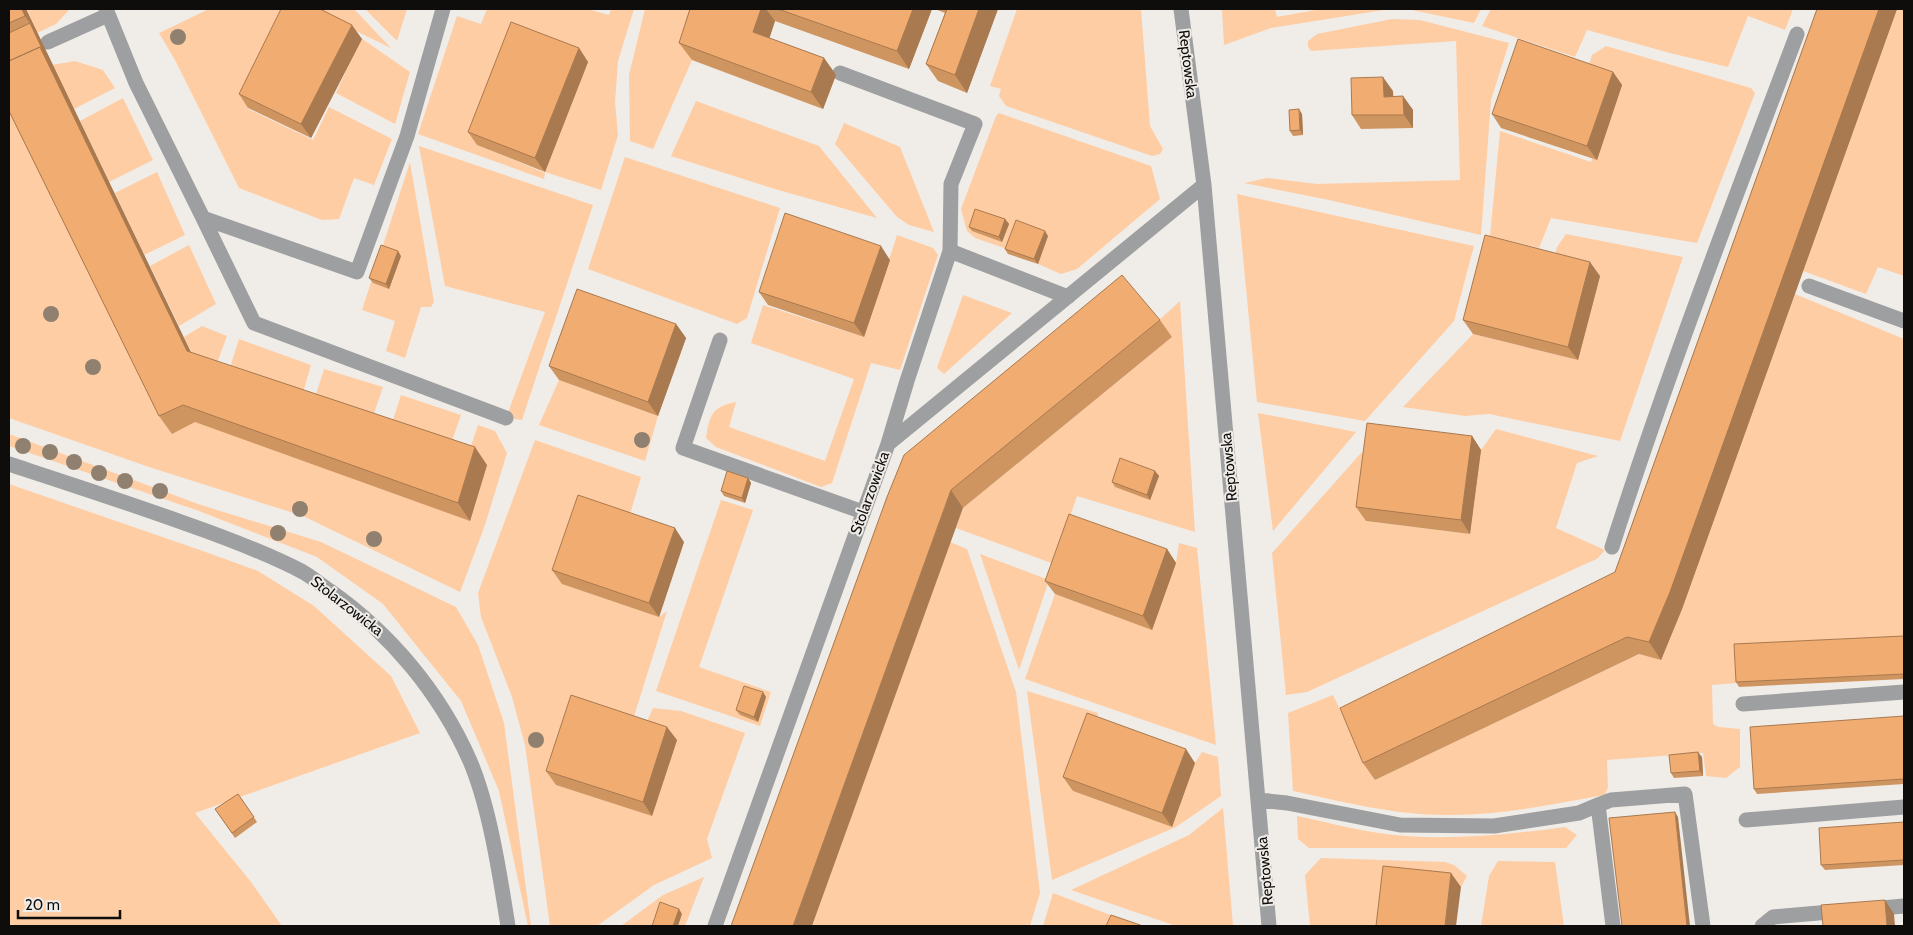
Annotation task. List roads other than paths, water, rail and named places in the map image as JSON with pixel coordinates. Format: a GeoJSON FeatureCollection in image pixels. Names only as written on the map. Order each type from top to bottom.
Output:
{"type":"FeatureCollection","features":[{"type":"Feature","properties":{"kind":"street"},"geometry":{"type":"LineString","coordinates":[[203,218],[357,272],[407,136],[443,9]]}},
{"type":"Feature","properties":{"kind":"street","name":"Reptowska"},"geometry":{"type":"LineString","coordinates":[[1181,9],[1204,185],[1269,926]]}},
{"type":"Feature","properties":{"kind":"street"},"geometry":{"type":"LineString","coordinates":[[48,42],[107,12],[136,83],[254,323],[506,418]]}},
{"type":"Feature","properties":{"kind":"street"},"geometry":{"type":"LineString","coordinates":[[1612,547],[1642,452],[1797,34]]}},
{"type":"Feature","properties":{"kind":"street"},"geometry":{"type":"LineString","coordinates":[[840,73],[975,124],[951,184],[950,251],[888,444]]}},
{"type":"Feature","properties":{"kind":"street","name":"Stolarzowicka"},"geometry":{"type":"LineString","coordinates":[[715,926],[888,444],[1204,185]]}},
{"type":"Feature","properties":{"kind":"street"},"geometry":{"type":"LineString","coordinates":[[1716,249],[1734,255]]}},
{"type":"Feature","properties":{"kind":"street"},"geometry":{"type":"LineString","coordinates":[[950,251],[1068,297]]}},
{"type":"Feature","properties":{"kind":"street"},"geometry":{"type":"LineString","coordinates":[[1809,286],[1904,321]]}},
{"type":"Feature","properties":{"kind":"street"},"geometry":{"type":"LineString","coordinates":[[720,340],[683,448],[863,512]]}},
{"type":"Feature","properties":{"kind":"street","name":"Stolarzowicka"},"geometry":{"type":"LineString","coordinates":[[9,464],[135,505],[226,538],[304,572],[355,609],[387,637],[408,660],[448,718],[470,762],[486,813],[508,926]]}},
{"type":"Feature","properties":{"kind":"street"},"geometry":{"type":"LineString","coordinates":[[1743,704],[1904,692]]}},
{"type":"Feature","properties":{"kind":"street"},"geometry":{"type":"LineString","coordinates":[[1258,800],[1287,803],[1400,826],[1494,826],[1579,813],[1611,800],[1685,794],[1703,926]]}},
{"type":"Feature","properties":{"kind":"street"},"geometry":{"type":"LineString","coordinates":[[1598,805],[1613,926]]}},
{"type":"Feature","properties":{"kind":"street"},"geometry":{"type":"LineString","coordinates":[[1746,820],[1904,807]]}},
{"type":"Feature","properties":{"kind":"street"},"geometry":{"type":"LineString","coordinates":[[1762,926],[1773,917],[1904,906]]}}]}
